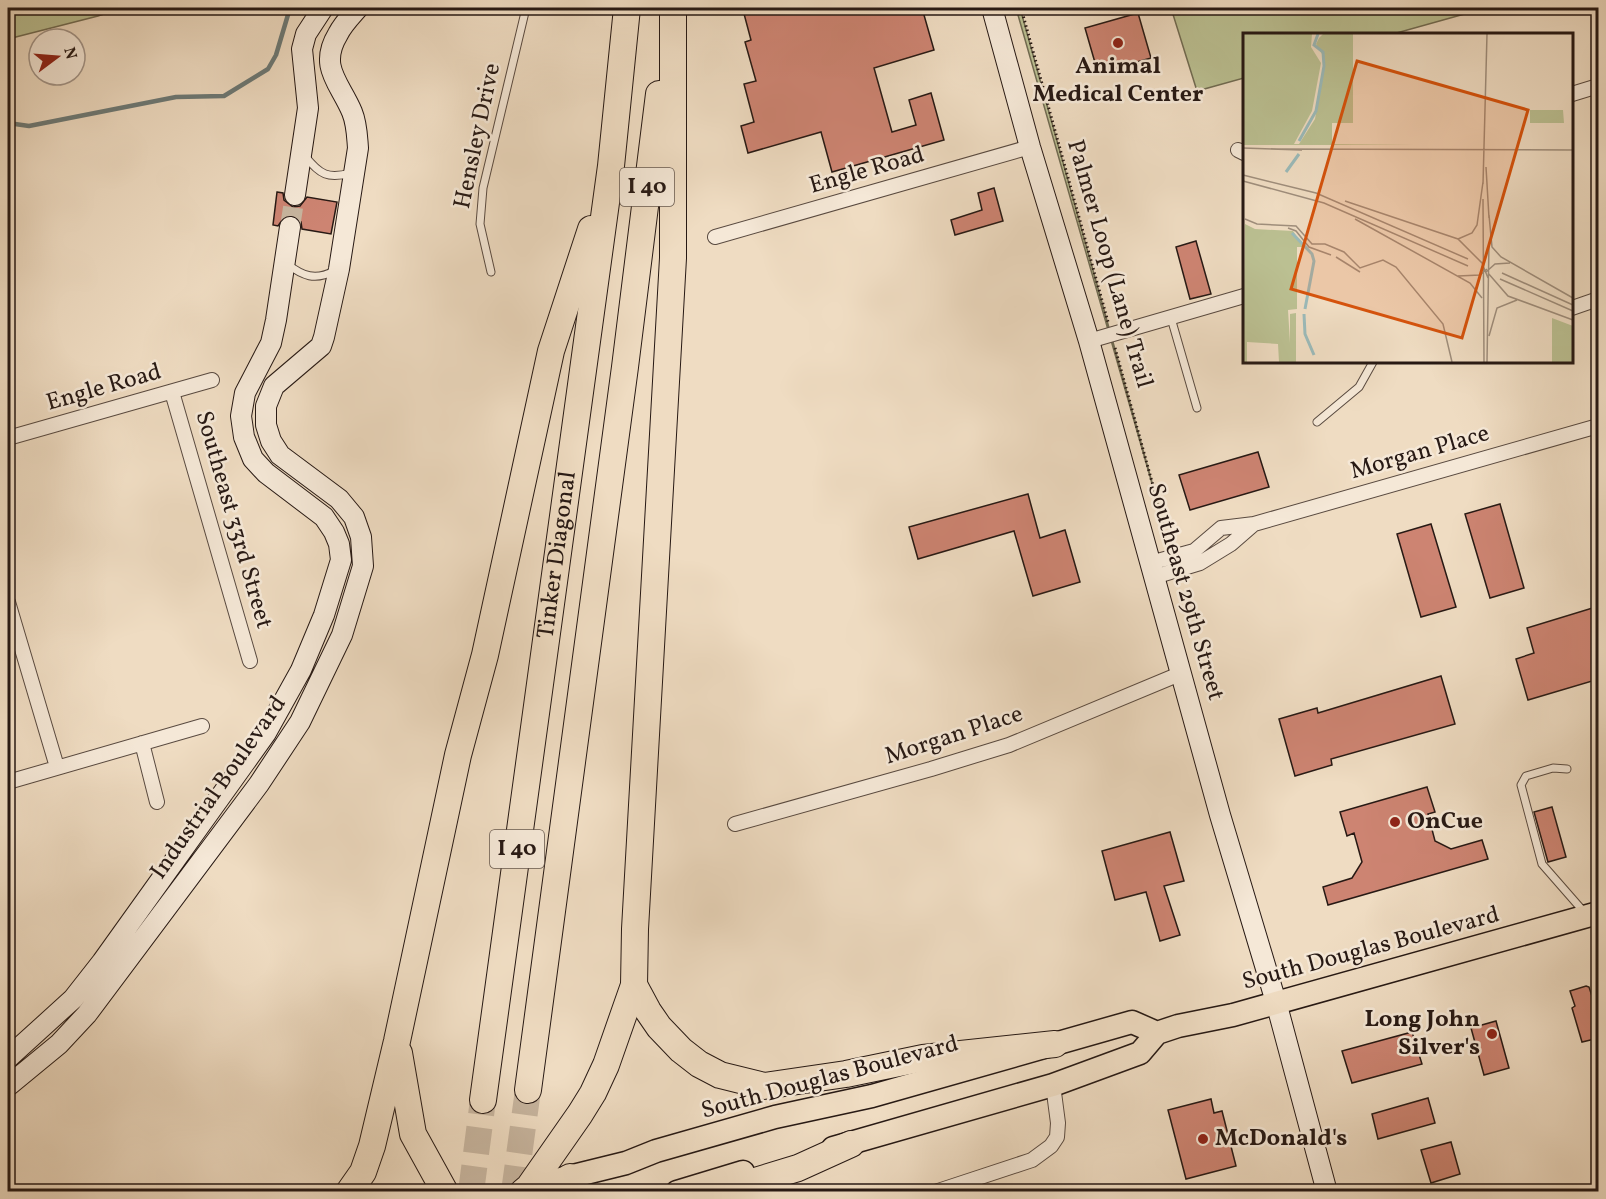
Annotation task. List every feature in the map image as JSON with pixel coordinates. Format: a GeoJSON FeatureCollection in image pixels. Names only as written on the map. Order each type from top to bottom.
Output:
{"type":"FeatureCollection","features":[{"type":"Feature","properties":{"kind":"highway","name":"Tinker Diagonal"},"geometry":{"type":"LineString","coordinates":[[483,1100],[611,166],[627,8]]}},
{"type":"Feature","properties":{"kind":"highway","name":"Tinker Diagonal"},"geometry":{"type":"LineString","coordinates":[[528,1090],[671,8]]}},
{"type":"Feature","properties":{"kind":"highway"},"geometry":{"type":"LineString","coordinates":[[537,1188],[593,1093],[609,1057],[634,985],[635,917],[672,258],[671,8]]}},
{"type":"Feature","properties":{"kind":"highway"},"geometry":{"type":"LineString","coordinates":[[349,1191],[363,1172],[372,1146],[397,1041],[458,754],[484,655],[551,351],[611,166]]}},
{"type":"Feature","properties":{"kind":"highway"},"geometry":{"type":"LineString","coordinates":[[634,985],[659,1027],[681,1050],[699,1064],[720,1075],[764,1086],[846,1074],[923,1058],[1055,1044]]}},
{"type":"Feature","properties":{"kind":"highway"},"geometry":{"type":"LineString","coordinates":[[397,1041],[413,1134],[445,1191]]}},
{"type":"Feature","properties":{"kind":"highway"},"geometry":{"type":"LineString","coordinates":[[719,1191],[798,1168],[851,1144]]}},
{"type":"Feature","properties":{"kind":"main road"},"geometry":{"type":"LineString","coordinates":[[295,195],[308,108],[302,49],[306,34],[323,8]]}},
{"type":"Feature","properties":{"kind":"main road","name":"Industrial Boulevard"},"geometry":{"type":"LineString","coordinates":[[8,1086],[59,1044],[87,1014],[259,784],[300,722],[342,635],[363,566],[361,537],[354,517],[339,499],[280,455],[271,441],[266,425],[266,406],[274,386],[321,346],[339,268],[357,148],[357,130],[352,112],[335,83],[330,64],[332,48],[338,34],[358,8]]}},
{"type":"Feature","properties":{"kind":"main road","name":"Southeast 29th Street"},"geometry":{"type":"LineString","coordinates":[[992,8],[1030,147],[1089,341],[1220,816],[1276,1002],[1327,1191]]}},
{"type":"Feature","properties":{"kind":"main road","name":"Industrial Boulevard"},"geometry":{"type":"LineString","coordinates":[[8,1058],[73,999],[109,953],[266,733],[301,669],[324,615],[341,560],[339,544],[334,532],[324,517],[266,474],[253,459],[244,437],[241,416],[245,393],[271,343],[290,227]]}},
{"type":"Feature","properties":{"kind":"main road","name":"South Douglas Boulevard"},"geometry":{"type":"LineString","coordinates":[[537,1188],[775,1117],[872,1096],[1132,1022],[1157,1033],[1593,915]]}},
{"type":"Feature","properties":{"kind":"main road"},"geometry":{"type":"LineString","coordinates":[[677,1191],[851,1144],[1053,1085],[1140,1053],[1157,1033]]}},
{"type":"Feature","properties":{"kind":"street"},"geometry":{"type":"LineString","coordinates":[[1573,94],[1599,86]]}},
{"type":"Feature","properties":{"kind":"street","name":"Engle Road"},"geometry":{"type":"LineString","coordinates":[[715,237],[1030,147]]}},
{"type":"Feature","properties":{"kind":"street"},"geometry":{"type":"LineString","coordinates":[[1089,341],[1243,297]]}},
{"type":"Feature","properties":{"kind":"street"},"geometry":{"type":"LineString","coordinates":[[1573,308],[1599,299]]}},
{"type":"Feature","properties":{"kind":"street","name":"Engle Road"},"geometry":{"type":"LineString","coordinates":[[8,438],[212,380]]}},
{"type":"Feature","properties":{"kind":"street","name":"Southeast 33rd Street"},"geometry":{"type":"LineString","coordinates":[[172,392],[250,661]]}},
{"type":"Feature","properties":{"kind":"street","name":"Morgan Place"},"geometry":{"type":"LineString","coordinates":[[1152,570],[1200,563],[1231,544],[1254,524],[1599,426]]}},
{"type":"Feature","properties":{"kind":"street"},"geometry":{"type":"LineString","coordinates":[[8,602],[57,767]]}},
{"type":"Feature","properties":{"kind":"street","name":"Morgan Place"},"geometry":{"type":"LineString","coordinates":[[735,824],[1009,745],[1182,674]]}},
{"type":"Feature","properties":{"kind":"street"},"geometry":{"type":"LineString","coordinates":[[8,782],[202,726]]}},
{"type":"Feature","properties":{"kind":"street"},"geometry":{"type":"LineString","coordinates":[[142,743],[157,802]]}},
{"type":"Feature","properties":{"kind":"street"},"geometry":{"type":"LineString","coordinates":[[935,1191],[1032,1160],[1051,1146],[1057,1137],[1058,1123],[1053,1085]]}},
{"type":"Feature","properties":{"kind":"street"},"geometry":{"type":"LineString","coordinates":[[1594,1191],[1599,1190]]}},
{"type":"Feature","properties":{"kind":"lane","name":"Hensley Drive"},"geometry":{"type":"LineString","coordinates":[[491,272],[480,224],[483,189],[526,8]]}},
{"type":"Feature","properties":{"kind":"lane"},"geometry":{"type":"LineString","coordinates":[[302,152],[313,167],[321,173],[335,176],[354,172]]}},
{"type":"Feature","properties":{"kind":"lane"},"geometry":{"type":"LineString","coordinates":[[285,262],[307,277],[326,276],[339,268]]}},
{"type":"Feature","properties":{"kind":"lane"},"geometry":{"type":"LineString","coordinates":[[1171,318],[1197,408]]}},
{"type":"Feature","properties":{"kind":"lane"},"geometry":{"type":"LineString","coordinates":[[1317,422],[1359,387],[1371,363]]}},
{"type":"Feature","properties":{"kind":"lane"},"geometry":{"type":"LineString","coordinates":[[1567,769],[1553,768],[1526,776],[1521,785],[1542,864],[1593,915]]}},
{"type":"Feature","properties":{"kind":"path","name":"Palmer Loop (Lane) Trail"},"geometry":{"type":"LineString","coordinates":[[1021,8],[1109,325]]}},
{"type":"Feature","properties":{"kind":"path","name":"Palmer Loop (Lane) Trail"},"geometry":{"type":"LineString","coordinates":[[1115,347],[1166,529]]}},
{"type":"Feature","properties":{"kind":"green space"},"geometry":{"type":"Polygon","coordinates":[[[8,8],[122,8],[55,27],[27,27],[27,34],[8,39],[8,8]]]}},
{"type":"Feature","properties":{"kind":"green space"},"geometry":{"type":"Polygon","coordinates":[[[1016,8],[1020,8],[1165,529],[1016,8]]]}},
{"type":"Feature","properties":{"kind":"green space"},"geometry":{"type":"Polygon","coordinates":[[[1171,8],[1486,8],[1397,33],[1243,33],[1243,78],[1197,91],[1171,8]]]}},
{"type":"Feature","properties":{"kind":"building"},"geometry":{"type":"Polygon","coordinates":[[[751,8],[838,8],[839,14],[861,8],[922,8],[934,50],[874,68],[892,132],[916,125],[909,100],[931,93],[944,140],[832,172],[821,132],[748,153],[741,126],[754,122],[744,84],[756,81],[745,42],[751,40],[743,10],[751,8]]]}},
{"type":"Feature","properties":{"kind":"building","name":"Animal Medical Center"},"geometry":{"type":"Polygon","coordinates":[[[1138,13],[1151,58],[1098,73],[1085,28],[1138,13]]]}},
{"type":"Feature","properties":{"kind":"building"},"geometry":{"type":"Polygon","coordinates":[[[994,188],[1003,221],[955,235],[951,220],[982,210],[978,193],[994,188]]]}},
{"type":"Feature","properties":{"kind":"building"},"geometry":{"type":"Polygon","coordinates":[[[277,192],[283,193],[284,200],[293,207],[300,206],[307,197],[337,202],[331,234],[302,229],[301,222],[292,215],[285,216],[278,226],[273,225],[277,192]]]}},
{"type":"Feature","properties":{"kind":"building"},"geometry":{"type":"Polygon","coordinates":[[[1196,241],[1211,294],[1190,299],[1176,247],[1196,241]]]}},
{"type":"Feature","properties":{"kind":"building"},"geometry":{"type":"Polygon","coordinates":[[[1258,452],[1269,487],[1190,510],[1179,475],[1258,452]]]}},
{"type":"Feature","properties":{"kind":"building"},"geometry":{"type":"Polygon","coordinates":[[[1028,494],[1040,538],[1065,530],[1080,582],[1033,596],[1014,531],[918,559],[909,527],[1028,494]]]}},
{"type":"Feature","properties":{"kind":"building"},"geometry":{"type":"Polygon","coordinates":[[[1500,504],[1524,588],[1490,598],[1465,514],[1500,504]]]}},
{"type":"Feature","properties":{"kind":"building"},"geometry":{"type":"Polygon","coordinates":[[[1431,524],[1456,607],[1421,617],[1397,534],[1431,524]]]}},
{"type":"Feature","properties":{"kind":"building"},"geometry":{"type":"Polygon","coordinates":[[[1599,606],[1599,679],[1528,700],[1516,659],[1534,653],[1527,628],[1599,606]]]}},
{"type":"Feature","properties":{"kind":"building"},"geometry":{"type":"Polygon","coordinates":[[[1441,676],[1455,724],[1331,759],[1332,765],[1295,776],[1279,719],[1317,708],[1318,713],[1441,676]]]}},
{"type":"Feature","properties":{"kind":"building"},"geometry":{"type":"Polygon","coordinates":[[[1427,787],[1435,812],[1428,814],[1435,841],[1451,849],[1482,840],[1488,859],[1328,905],[1323,887],[1352,878],[1362,862],[1354,833],[1347,836],[1340,812],[1427,787]]]}},
{"type":"Feature","properties":{"kind":"building"},"geometry":{"type":"Polygon","coordinates":[[[1552,807],[1566,857],[1548,862],[1534,812],[1552,807]]]}},
{"type":"Feature","properties":{"kind":"building"},"geometry":{"type":"Polygon","coordinates":[[[1170,832],[1184,881],[1164,886],[1180,935],[1160,941],[1146,892],[1115,900],[1102,851],[1170,832]]]}},
{"type":"Feature","properties":{"kind":"building"},"geometry":{"type":"Polygon","coordinates":[[[1589,987],[1599,1018],[1599,1038],[1582,1042],[1572,1008],[1575,1006],[1570,991],[1589,987]]]}},
{"type":"Feature","properties":{"kind":"building"},"geometry":{"type":"Polygon","coordinates":[[[1496,1021],[1509,1068],[1484,1075],[1471,1028],[1496,1021]]]}},
{"type":"Feature","properties":{"kind":"building"},"geometry":{"type":"Polygon","coordinates":[[[1412,1032],[1422,1064],[1352,1083],[1342,1051],[1412,1032]]]}},
{"type":"Feature","properties":{"kind":"building"},"geometry":{"type":"Polygon","coordinates":[[[1428,1098],[1435,1123],[1378,1139],[1372,1114],[1428,1098]]]}},
{"type":"Feature","properties":{"kind":"building","name":"McDonald's"},"geometry":{"type":"Polygon","coordinates":[[[1211,1099],[1214,1113],[1222,1111],[1236,1166],[1186,1179],[1168,1110],[1211,1099]]]}},
{"type":"Feature","properties":{"kind":"building"},"geometry":{"type":"Polygon","coordinates":[[[1451,1142],[1460,1174],[1431,1183],[1421,1150],[1451,1142]]]}},
{"type":"Feature","properties":{"kind":"waterway"},"geometry":{"type":"LineString","coordinates":[[8,123],[29,126],[176,97],[224,96],[268,69],[276,55],[290,8]]}},
{"type":"Feature","properties":{"kind":"tunnel"},"geometry":{"type":"LineString","coordinates":[[290,227],[295,195]]}},
{"type":"Feature","properties":{"kind":"tunnel"},"geometry":{"type":"LineString","coordinates":[[514,1192],[528,1090]]}},
{"type":"Feature","properties":{"kind":"tunnel"},"geometry":{"type":"LineString","coordinates":[[471,1192],[483,1100]]}},
{"type":"Feature","properties":{"kind":"place","name":"Animal Medical Center"},"geometry":{"type":"Point","coordinates":[1118,43]}},
{"type":"Feature","properties":{"kind":"place","name":"OnCue"},"geometry":{"type":"Point","coordinates":[1395,822]}},
{"type":"Feature","properties":{"kind":"place","name":"Long John Silver's"},"geometry":{"type":"Point","coordinates":[1492,1034]}},
{"type":"Feature","properties":{"kind":"place","name":"McDonald's"},"geometry":{"type":"Point","coordinates":[1203,1139]}}]}
